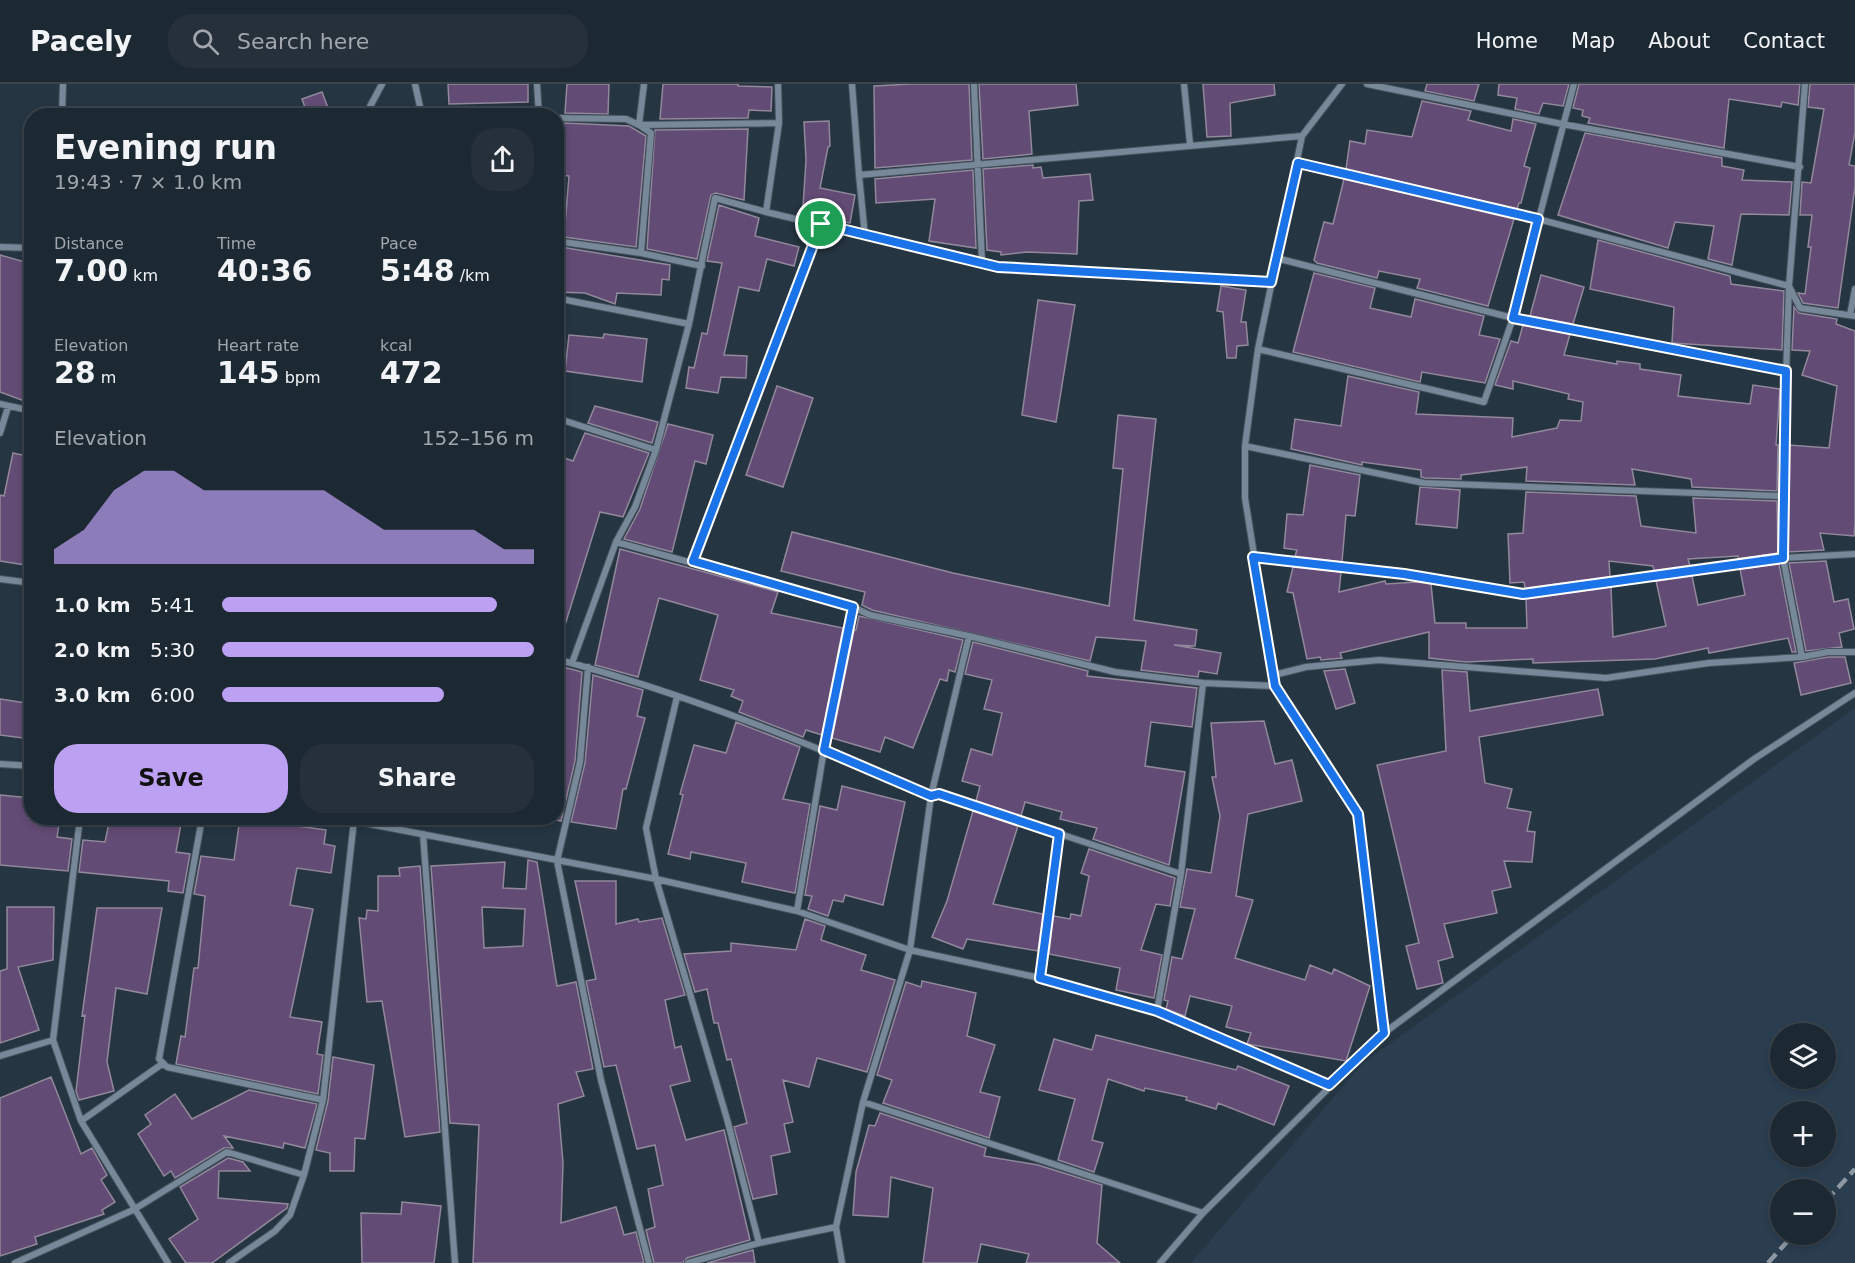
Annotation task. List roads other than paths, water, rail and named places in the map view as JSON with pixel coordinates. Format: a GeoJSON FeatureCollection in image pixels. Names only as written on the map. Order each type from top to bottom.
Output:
{"type":"FeatureCollection","features":[{"type":"Feature","properties":{"kind":"street"},"geometry":{"type":"LineString","coordinates":[[62,108],[63,84]]}},
{"type":"Feature","properties":{"kind":"street"},"geometry":{"type":"LineString","coordinates":[[369,108],[382,84]]}},
{"type":"Feature","properties":{"kind":"street"},"geometry":{"type":"LineString","coordinates":[[415,84],[420,108]]}},
{"type":"Feature","properties":{"kind":"street"},"geometry":{"type":"LineString","coordinates":[[537,84],[538,108]]}},
{"type":"Feature","properties":{"kind":"street"},"geometry":{"type":"LineString","coordinates":[[639,125],[644,84]]}},
{"type":"Feature","properties":{"kind":"street"},"geometry":{"type":"LineString","coordinates":[[766,212],[779,123],[778,84]]}},
{"type":"Feature","properties":{"kind":"street"},"geometry":{"type":"LineString","coordinates":[[852,84],[865,236]]}},
{"type":"Feature","properties":{"kind":"street"},"geometry":{"type":"LineString","coordinates":[[974,84],[982,262]]}},
{"type":"Feature","properties":{"kind":"street"},"geometry":{"type":"LineString","coordinates":[[1184,84],[1190,144]]}},
{"type":"Feature","properties":{"kind":"street"},"geometry":{"type":"LineString","coordinates":[[1342,84],[1302,136],[1258,349],[1245,446],[1245,498],[1275,686],[1358,814],[1384,1033]]}},
{"type":"Feature","properties":{"kind":"street"},"geometry":{"type":"LineString","coordinates":[[1367,84],[1562,124],[1800,166]]}},
{"type":"Feature","properties":{"kind":"street"},"geometry":{"type":"LineString","coordinates":[[1258,349],[1484,402],[1513,318],[1574,84]]}},
{"type":"Feature","properties":{"kind":"street"},"geometry":{"type":"LineString","coordinates":[[1802,657],[1783,558],[1782,496],[1789,286],[1805,84]]}},
{"type":"Feature","properties":{"kind":"street"},"geometry":{"type":"LineString","coordinates":[[564,118],[626,119],[651,133],[641,253]]}},
{"type":"Feature","properties":{"kind":"street"},"geometry":{"type":"LineString","coordinates":[[639,125],[779,123]]}},
{"type":"Feature","properties":{"kind":"street"},"geometry":{"type":"LineString","coordinates":[[859,176],[1190,144],[1302,136]]}},
{"type":"Feature","properties":{"kind":"street"},"geometry":{"type":"LineString","coordinates":[[1298,163],[1538,219],[1789,286],[1800,308],[1853,316],[1855,290]]}},
{"type":"Feature","properties":{"kind":"street"},"geometry":{"type":"LineString","coordinates":[[572,663],[616,542],[635,507],[656,450],[689,324],[715,198],[998,267],[1271,282]]}},
{"type":"Feature","properties":{"kind":"street"},"geometry":{"type":"LineString","coordinates":[[693,561],[821,224]]}},
{"type":"Feature","properties":{"kind":"street"},"geometry":{"type":"LineString","coordinates":[[564,242],[641,253],[702,266]]}},
{"type":"Feature","properties":{"kind":"street"},"geometry":{"type":"LineString","coordinates":[[0,247],[24,248]]}},
{"type":"Feature","properties":{"kind":"street"},"geometry":{"type":"LineString","coordinates":[[1276,258],[1513,318],[1786,371]]}},
{"type":"Feature","properties":{"kind":"street"},"geometry":{"type":"LineString","coordinates":[[564,300],[689,324]]}},
{"type":"Feature","properties":{"kind":"street"},"geometry":{"type":"LineString","coordinates":[[0,404],[24,410]]}},
{"type":"Feature","properties":{"kind":"street"},"geometry":{"type":"LineString","coordinates":[[0,434],[8,407]]}},
{"type":"Feature","properties":{"kind":"street"},"geometry":{"type":"LineString","coordinates":[[564,421],[656,450]]}},
{"type":"Feature","properties":{"kind":"street"},"geometry":{"type":"LineString","coordinates":[[1245,446],[1424,483],[1782,496]]}},
{"type":"Feature","properties":{"kind":"street"},"geometry":{"type":"LineString","coordinates":[[616,542],[693,561],[853,607],[870,615],[969,636],[1115,672],[1203,683],[1275,686]]}},
{"type":"Feature","properties":{"kind":"street"},"geometry":{"type":"LineString","coordinates":[[1253,557],[1404,574],[1523,594],[1783,558],[1855,554]]}},
{"type":"Feature","properties":{"kind":"street"},"geometry":{"type":"LineString","coordinates":[[0,579],[24,582]]}},
{"type":"Feature","properties":{"kind":"street"},"geometry":{"type":"LineString","coordinates":[[797,911],[824,750],[853,607]]}},
{"type":"Feature","properties":{"kind":"street"},"geometry":{"type":"LineString","coordinates":[[842,1263],[836,1227],[863,1102],[910,950],[931,796],[969,636]]}},
{"type":"Feature","properties":{"kind":"street"},"geometry":{"type":"LineString","coordinates":[[1274,675],[1306,667],[1378,660],[1606,678],[1709,663],[1802,657],[1828,652],[1855,652]]}},
{"type":"Feature","properties":{"kind":"street"},"geometry":{"type":"LineString","coordinates":[[564,661],[677,697],[824,750],[931,796],[939,794],[1181,874]]}},
{"type":"Feature","properties":{"kind":"street"},"geometry":{"type":"LineString","coordinates":[[588,668],[580,762],[556,861],[601,1080],[649,1263]]}},
{"type":"Feature","properties":{"kind":"street"},"geometry":{"type":"LineString","coordinates":[[1157,1011],[1181,874],[1203,683]]}},
{"type":"Feature","properties":{"kind":"street"},"geometry":{"type":"LineString","coordinates":[[1160,1263],[1203,1213],[1329,1085],[1384,1033],[1754,759],[1855,693]]}},
{"type":"Feature","properties":{"kind":"street"},"geometry":{"type":"LineString","coordinates":[[677,697],[646,828],[656,879],[727,1119],[759,1243]]}},
{"type":"Feature","properties":{"kind":"street"},"geometry":{"type":"LineString","coordinates":[[0,764],[24,766]]}},
{"type":"Feature","properties":{"kind":"street"},"geometry":{"type":"LineString","coordinates":[[79,825],[53,1040],[81,1121],[133,1210],[168,1263]]}},
{"type":"Feature","properties":{"kind":"street"},"geometry":{"type":"LineString","coordinates":[[162,1064],[158,1053],[201,825]]}},
{"type":"Feature","properties":{"kind":"street"},"geometry":{"type":"LineString","coordinates":[[229,1263],[275,1231],[290,1215],[304,1176],[323,1100],[353,825]]}},
{"type":"Feature","properties":{"kind":"street"},"geometry":{"type":"LineString","coordinates":[[379,825],[656,879],[797,911],[910,950],[1040,978],[1157,1011],[1329,1085]]}},
{"type":"Feature","properties":{"kind":"street"},"geometry":{"type":"LineString","coordinates":[[423,834],[455,1263]]}},
{"type":"Feature","properties":{"kind":"street"},"geometry":{"type":"LineString","coordinates":[[1040,978],[1059,834]]}},
{"type":"Feature","properties":{"kind":"street"},"geometry":{"type":"LineString","coordinates":[[0,1056],[53,1040]]}},
{"type":"Feature","properties":{"kind":"street"},"geometry":{"type":"LineString","coordinates":[[81,1121],[162,1064],[323,1100]]}},
{"type":"Feature","properties":{"kind":"street"},"geometry":{"type":"LineString","coordinates":[[863,1102],[1203,1213]]}},
{"type":"Feature","properties":{"kind":"street"},"geometry":{"type":"LineString","coordinates":[[15,1263],[25,1262],[133,1210],[226,1152],[304,1176]]}},
{"type":"Feature","properties":{"kind":"street"},"geometry":{"type":"LineString","coordinates":[[688,1263],[759,1243],[836,1227]]}},
{"type":"Feature","properties":{"kind":"railway"},"geometry":{"type":"LineString","coordinates":[[1836,1190],[1855,1169]]}},
{"type":"Feature","properties":{"kind":"railway"},"geometry":{"type":"LineString","coordinates":[[1768,1263],[1784,1245]]}}]}
